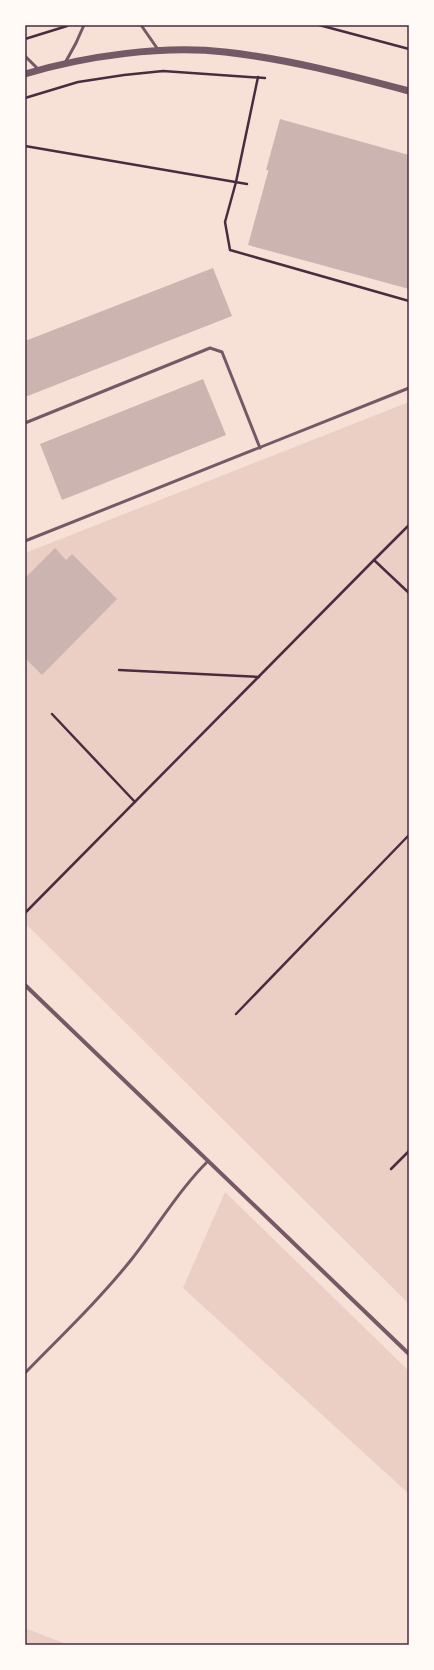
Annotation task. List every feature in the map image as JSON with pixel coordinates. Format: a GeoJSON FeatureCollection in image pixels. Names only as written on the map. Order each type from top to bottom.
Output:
{"type":"FeatureCollection","features":[{"type":"Feature","properties":{"kind":"street"},"geometry":{"type":"LineString","coordinates":[[25,74],[102,57],[159,50],[224,51],[280,60],[347,74],[409,90]]}},
{"type":"Feature","properties":{"kind":"street"},"geometry":{"type":"LineString","coordinates":[[25,985],[409,1354]]}},
{"type":"Feature","properties":{"kind":"lane"},"geometry":{"type":"LineString","coordinates":[[63,65],[76,43],[84,25]]}},
{"type":"Feature","properties":{"kind":"lane"},"geometry":{"type":"LineString","coordinates":[[141,25],[159,50]]}},
{"type":"Feature","properties":{"kind":"lane"},"geometry":{"type":"LineString","coordinates":[[25,56],[38,70]]}},
{"type":"Feature","properties":{"kind":"lane"},"geometry":{"type":"LineString","coordinates":[[25,423],[210,348],[222,352],[260,448]]}},
{"type":"Feature","properties":{"kind":"lane"},"geometry":{"type":"LineString","coordinates":[[25,541],[409,388]]}},
{"type":"Feature","properties":{"kind":"lane"},"geometry":{"type":"LineString","coordinates":[[25,1373],[93,1304],[131,1260],[194,1176],[208,1161]]}},
{"type":"Feature","properties":{"kind":"path"},"geometry":{"type":"LineString","coordinates":[[25,39],[71,25]]}},
{"type":"Feature","properties":{"kind":"path"},"geometry":{"type":"LineString","coordinates":[[319,25],[409,49]]}},
{"type":"Feature","properties":{"kind":"path"},"geometry":{"type":"LineString","coordinates":[[25,98],[78,82],[155,72],[222,74],[272,78]]}},
{"type":"Feature","properties":{"kind":"path"},"geometry":{"type":"LineString","coordinates":[[258,77],[236,182],[225,222],[230,250],[409,301]]}},
{"type":"Feature","properties":{"kind":"path"},"geometry":{"type":"LineString","coordinates":[[25,146],[247,184]]}},
{"type":"Feature","properties":{"kind":"path"},"geometry":{"type":"LineString","coordinates":[[25,913],[409,525]]}},
{"type":"Feature","properties":{"kind":"path"},"geometry":{"type":"LineString","coordinates":[[374,560],[409,593]]}},
{"type":"Feature","properties":{"kind":"path"},"geometry":{"type":"LineString","coordinates":[[119,670],[260,677]]}},
{"type":"Feature","properties":{"kind":"path"},"geometry":{"type":"LineString","coordinates":[[52,714],[135,802]]}},
{"type":"Feature","properties":{"kind":"path"},"geometry":{"type":"LineString","coordinates":[[236,1014],[409,835]]}},
{"type":"Feature","properties":{"kind":"path"},"geometry":{"type":"LineString","coordinates":[[391,1169],[409,1151]]}},
{"type":"Feature","properties":{"kind":"shaded area"},"geometry":{"type":"Polygon","coordinates":[[[409,402],[409,1304],[25,923],[25,553],[409,402]]]}},
{"type":"Feature","properties":{"kind":"shaded area"},"geometry":{"type":"Polygon","coordinates":[[[225,1192],[409,1371],[409,1494],[183,1288],[225,1192]]]}},
{"type":"Feature","properties":{"kind":"shaded area"},"geometry":{"type":"Polygon","coordinates":[[[25,1628],[69,1645],[25,1645],[25,1628]]]}},
{"type":"Feature","properties":{"kind":"building"},"geometry":{"type":"Polygon","coordinates":[[[280,119],[409,155],[409,289],[248,245],[268,172],[268,170],[266,170],[280,119]]]}},
{"type":"Feature","properties":{"kind":"building"},"geometry":{"type":"Polygon","coordinates":[[[213,268],[232,316],[25,397],[25,341],[213,268]]]}},
{"type":"Feature","properties":{"kind":"building"},"geometry":{"type":"Polygon","coordinates":[[[203,379],[226,435],[62,500],[40,444],[203,379]]]}},
{"type":"Feature","properties":{"kind":"building"},"geometry":{"type":"Polygon","coordinates":[[[55,548],[66,560],[72,554],[117,599],[42,675],[25,658],[25,578],[55,548]]]}}]}
